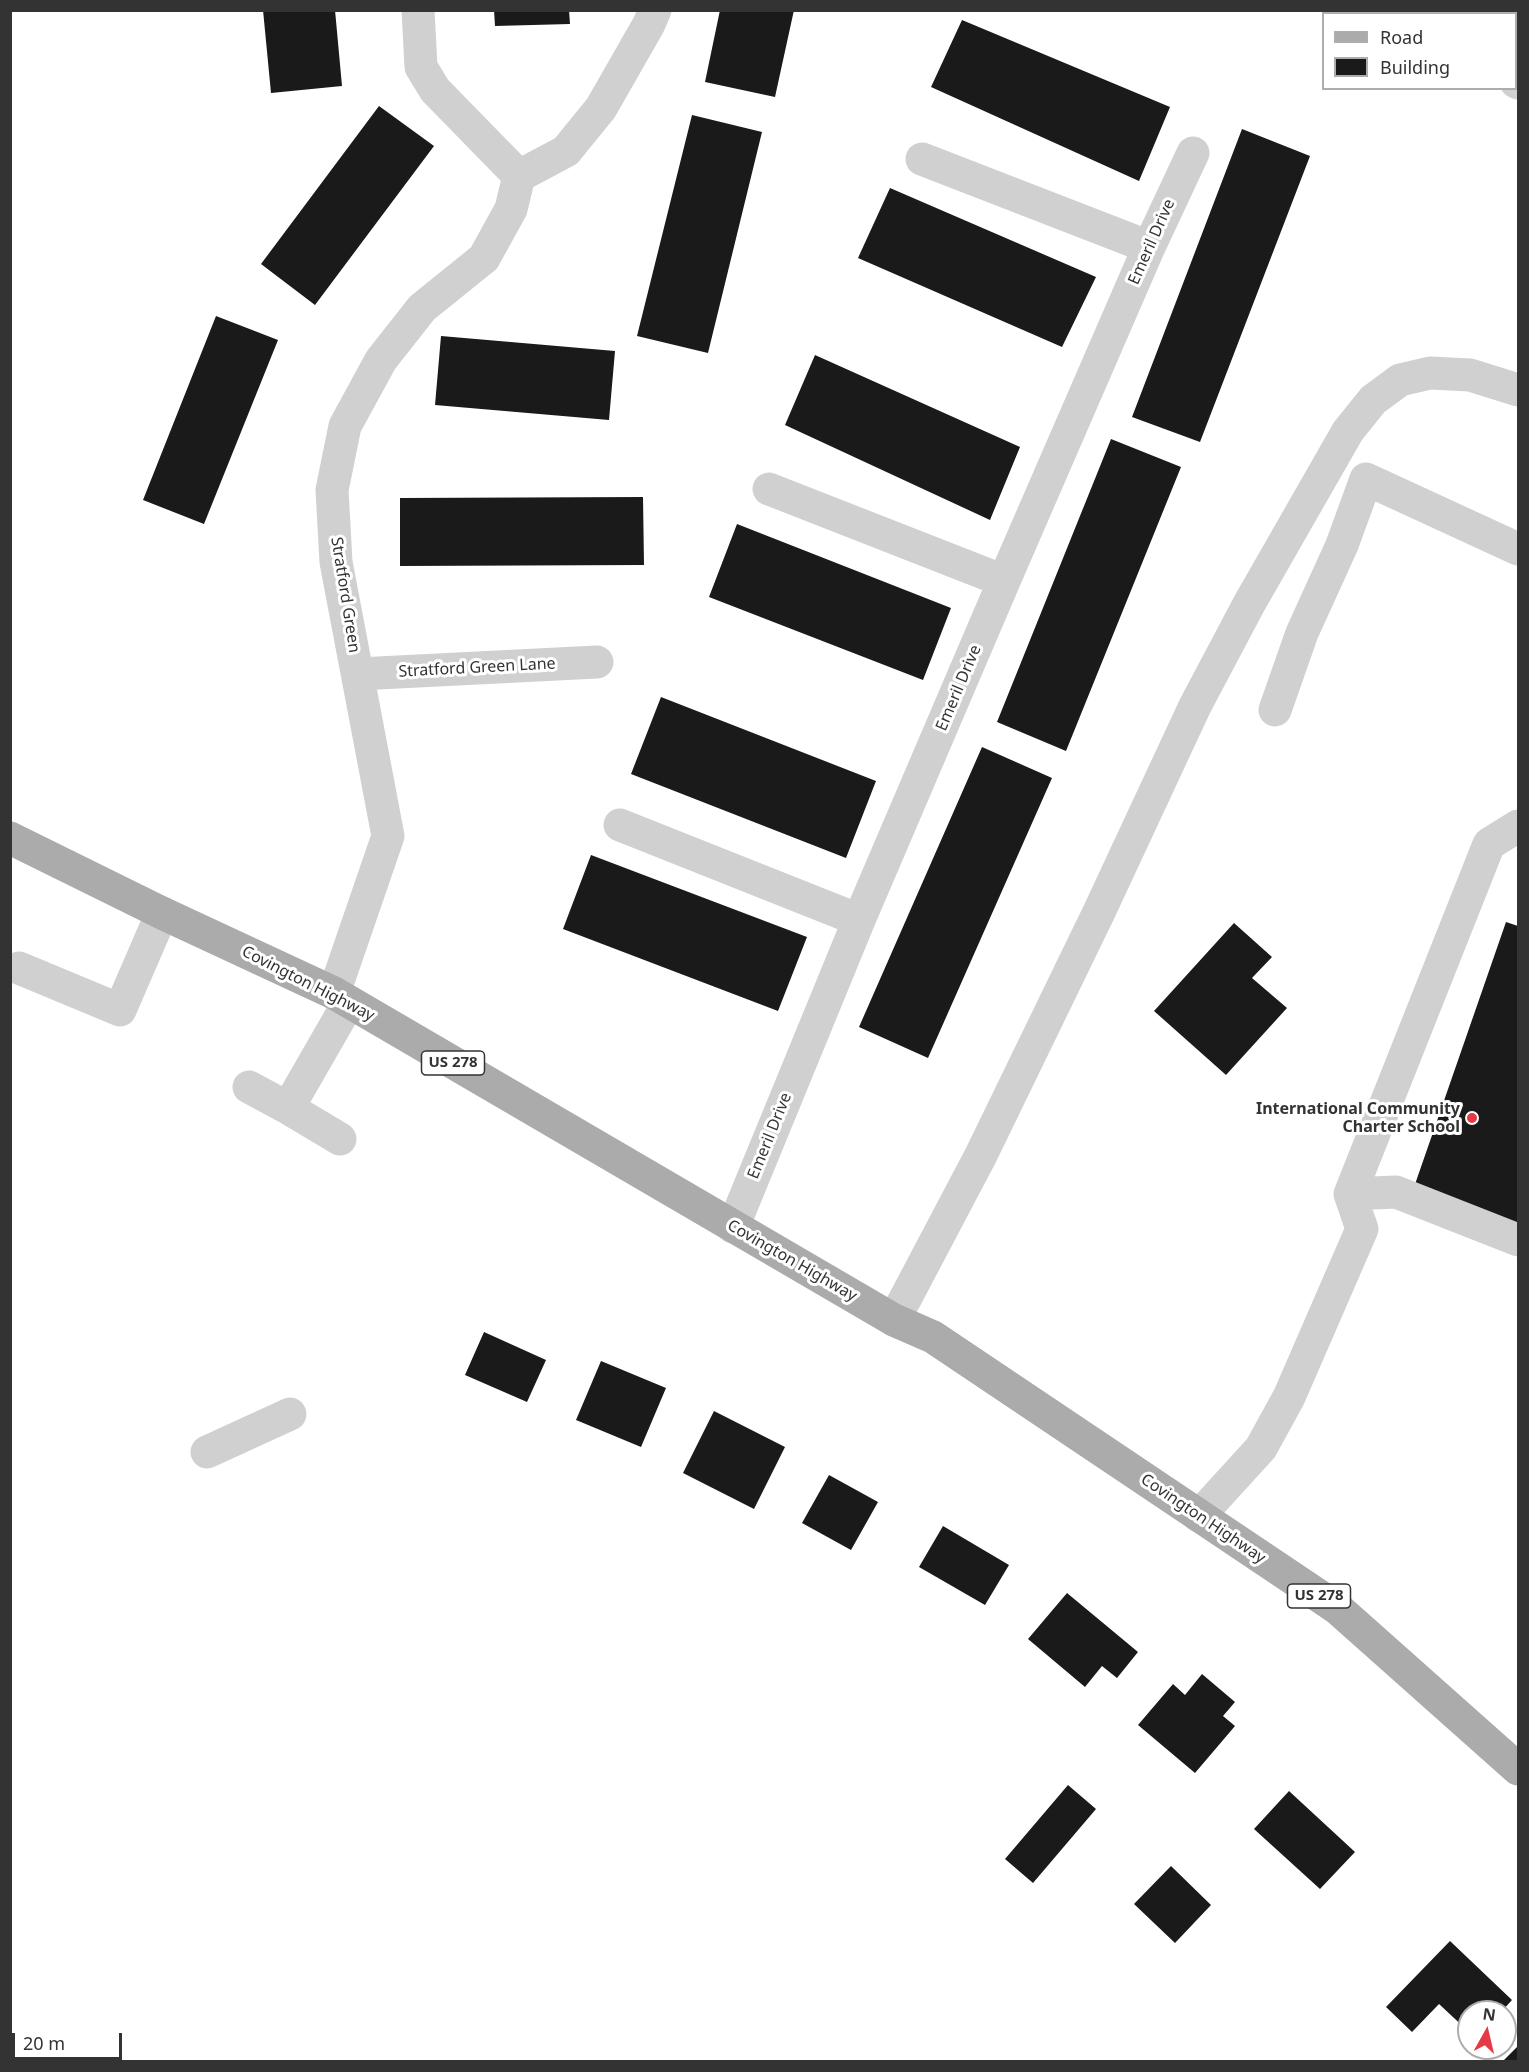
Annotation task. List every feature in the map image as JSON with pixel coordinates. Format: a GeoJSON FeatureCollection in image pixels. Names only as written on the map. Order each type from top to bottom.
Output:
{"type":"FeatureCollection","features":[{"type":"Feature","properties":{"kind":"main road","name":"Covington Highway"},"geometry":{"type":"LineString","coordinates":[[10,837],[162,913],[342,997],[894,1320],[933,1337],[1337,1608],[1518,1769]]}},
{"type":"Feature","properties":{"kind":"street"},"geometry":{"type":"LineString","coordinates":[[418,10],[421,67],[430,83],[519,176],[566,151],[601,108],[650,24],[655,10]]}},
{"type":"Feature","properties":{"kind":"street","name":"Emeril Drive"},"geometry":{"type":"LineString","coordinates":[[733,1227],[859,920],[1004,581],[1149,248],[1193,153]]}},
{"type":"Feature","properties":{"kind":"street"},"geometry":{"type":"LineString","coordinates":[[922,159],[1149,248]]}},
{"type":"Feature","properties":{"kind":"street","name":"Stratford Green"},"geometry":{"type":"LineString","coordinates":[[288,1108],[342,997],[388,836],[336,562],[332,490],[345,426],[381,360],[422,308],[484,258],[511,209],[519,176]]}},
{"type":"Feature","properties":{"kind":"street"},"geometry":{"type":"LineString","coordinates":[[894,1320],[987,1144],[1100,912],[1195,706],[1255,594],[1348,431],[1373,400],[1400,380],[1430,373],[1470,375],[1518,390]]}},
{"type":"Feature","properties":{"kind":"street"},"geometry":{"type":"LineString","coordinates":[[1275,710],[1302,633],[1342,545],[1366,479],[1518,549]]}},
{"type":"Feature","properties":{"kind":"street"},"geometry":{"type":"LineString","coordinates":[[769,489],[1004,581]]}},
{"type":"Feature","properties":{"kind":"street","name":"Stratford Green Lane"},"geometry":{"type":"LineString","coordinates":[[358,674],[597,662]]}},
{"type":"Feature","properties":{"kind":"street"},"geometry":{"type":"LineString","coordinates":[[620,825],[859,920]]}},
{"type":"Feature","properties":{"kind":"street"},"geometry":{"type":"LineString","coordinates":[[1199,1516],[1261,1448],[1289,1397],[1362,1229],[1350,1194],[1489,844],[1518,826]]}},
{"type":"Feature","properties":{"kind":"street"},"geometry":{"type":"LineString","coordinates":[[19,968],[120,1011],[162,913]]}},
{"type":"Feature","properties":{"kind":"street"},"geometry":{"type":"LineString","coordinates":[[249,1087],[340,1139]]}},
{"type":"Feature","properties":{"kind":"street"},"geometry":{"type":"LineString","coordinates":[[1350,1194],[1396,1192],[1518,1240]]}},
{"type":"Feature","properties":{"kind":"street"},"geometry":{"type":"LineString","coordinates":[[207,1452],[290,1414]]}},
{"type":"Feature","properties":{"kind":"building"},"geometry":{"type":"Polygon","coordinates":[[[263,10],[335,10],[342,86],[271,93],[263,10]]]}},
{"type":"Feature","properties":{"kind":"building"},"geometry":{"type":"Polygon","coordinates":[[[494,10],[569,10],[570,24],[495,26],[494,10]]]}},
{"type":"Feature","properties":{"kind":"building"},"geometry":{"type":"Polygon","coordinates":[[[720,10],[794,10],[775,97],[705,82],[720,10]]]}},
{"type":"Feature","properties":{"kind":"building"},"geometry":{"type":"Polygon","coordinates":[[[962,20],[1170,107],[1139,181],[931,87],[962,20]]]}},
{"type":"Feature","properties":{"kind":"building"},"geometry":{"type":"Polygon","coordinates":[[[379,106],[434,146],[315,305],[261,264],[379,106]]]}},
{"type":"Feature","properties":{"kind":"building"},"geometry":{"type":"Polygon","coordinates":[[[692,115],[762,132],[708,353],[637,336],[692,115]]]}},
{"type":"Feature","properties":{"kind":"building"},"geometry":{"type":"Polygon","coordinates":[[[1242,129],[1310,156],[1200,442],[1132,417],[1242,129]]]}},
{"type":"Feature","properties":{"kind":"building"},"geometry":{"type":"Polygon","coordinates":[[[890,188],[1096,277],[1062,347],[858,258],[890,188]]]}},
{"type":"Feature","properties":{"kind":"building"},"geometry":{"type":"Polygon","coordinates":[[[216,316],[278,340],[204,524],[143,500],[216,316]]]}},
{"type":"Feature","properties":{"kind":"building"},"geometry":{"type":"Polygon","coordinates":[[[441,336],[615,351],[609,420],[435,405],[441,336]]]}},
{"type":"Feature","properties":{"kind":"building"},"geometry":{"type":"Polygon","coordinates":[[[815,355],[1020,447],[990,520],[785,425],[815,355]]]}},
{"type":"Feature","properties":{"kind":"building"},"geometry":{"type":"Polygon","coordinates":[[[1111,439],[1181,467],[1066,751],[997,722],[1111,439]]]}},
{"type":"Feature","properties":{"kind":"building"},"geometry":{"type":"Polygon","coordinates":[[[643,497],[644,565],[400,566],[400,498],[643,497]]]}},
{"type":"Feature","properties":{"kind":"building"},"geometry":{"type":"Polygon","coordinates":[[[737,524],[951,608],[923,680],[709,597],[737,524]]]}},
{"type":"Feature","properties":{"kind":"building"},"geometry":{"type":"Polygon","coordinates":[[[661,697],[876,781],[846,858],[631,774],[661,697]]]}},
{"type":"Feature","properties":{"kind":"building"},"geometry":{"type":"Polygon","coordinates":[[[982,747],[1052,778],[928,1058],[859,1027],[982,747]]]}},
{"type":"Feature","properties":{"kind":"building"},"geometry":{"type":"Polygon","coordinates":[[[591,855],[807,937],[778,1011],[563,929],[591,855]]]}},
{"type":"Feature","properties":{"kind":"building"},"geometry":{"type":"Polygon","coordinates":[[[1506,922],[1518,926],[1518,1227],[1413,1190],[1506,922]]]}},
{"type":"Feature","properties":{"kind":"building"},"geometry":{"type":"Polygon","coordinates":[[[1234,923],[1272,957],[1252,978],[1287,1008],[1226,1075],[1154,1011],[1234,923]]]}},
{"type":"Feature","properties":{"kind":"building"},"geometry":{"type":"Polygon","coordinates":[[[484,1332],[546,1360],[527,1402],[465,1375],[484,1332]]]}},
{"type":"Feature","properties":{"kind":"building"},"geometry":{"type":"Polygon","coordinates":[[[601,1361],[666,1388],[641,1447],[576,1420],[601,1361]]]}},
{"type":"Feature","properties":{"kind":"building"},"geometry":{"type":"Polygon","coordinates":[[[714,1411],[785,1447],[754,1509],[683,1473],[714,1411]]]}},
{"type":"Feature","properties":{"kind":"building"},"geometry":{"type":"Polygon","coordinates":[[[829,1475],[878,1502],[851,1550],[802,1523],[829,1475]]]}},
{"type":"Feature","properties":{"kind":"building"},"geometry":{"type":"Polygon","coordinates":[[[943,1526],[1009,1565],[985,1605],[919,1567],[943,1526]]]}},
{"type":"Feature","properties":{"kind":"building"},"geometry":{"type":"Polygon","coordinates":[[[1067,1593],[1138,1652],[1117,1678],[1102,1666],[1085,1687],[1028,1639],[1067,1593]]]}},
{"type":"Feature","properties":{"kind":"building"},"geometry":{"type":"Polygon","coordinates":[[[1202,1674],[1235,1702],[1223,1716],[1235,1726],[1195,1773],[1138,1725],[1173,1684],[1185,1695],[1202,1674]]]}},
{"type":"Feature","properties":{"kind":"building"},"geometry":{"type":"Polygon","coordinates":[[[1068,1785],[1096,1809],[1033,1883],[1005,1859],[1068,1785]]]}},
{"type":"Feature","properties":{"kind":"building"},"geometry":{"type":"Polygon","coordinates":[[[1289,1791],[1355,1852],[1320,1889],[1254,1829],[1289,1791]]]}},
{"type":"Feature","properties":{"kind":"building"},"geometry":{"type":"Polygon","coordinates":[[[1171,1866],[1211,1905],[1175,1943],[1134,1904],[1171,1866]]]}},
{"type":"Feature","properties":{"kind":"building"},"geometry":{"type":"Polygon","coordinates":[[[1450,1941],[1512,2000],[1457,2000],[1457,2021],[1439,2004],[1412,2032],[1386,2007],[1450,1941]]]}},
{"type":"Feature","properties":{"kind":"building"},"geometry":{"type":"Polygon","coordinates":[[[1517,2047],[1518,2062],[1502,2062],[1517,2060],[1517,2047]]]}},
{"type":"Feature","properties":{"kind":"place","name":"International Community Charter School"},"geometry":{"type":"Point","coordinates":[1472,1118]}}]}
